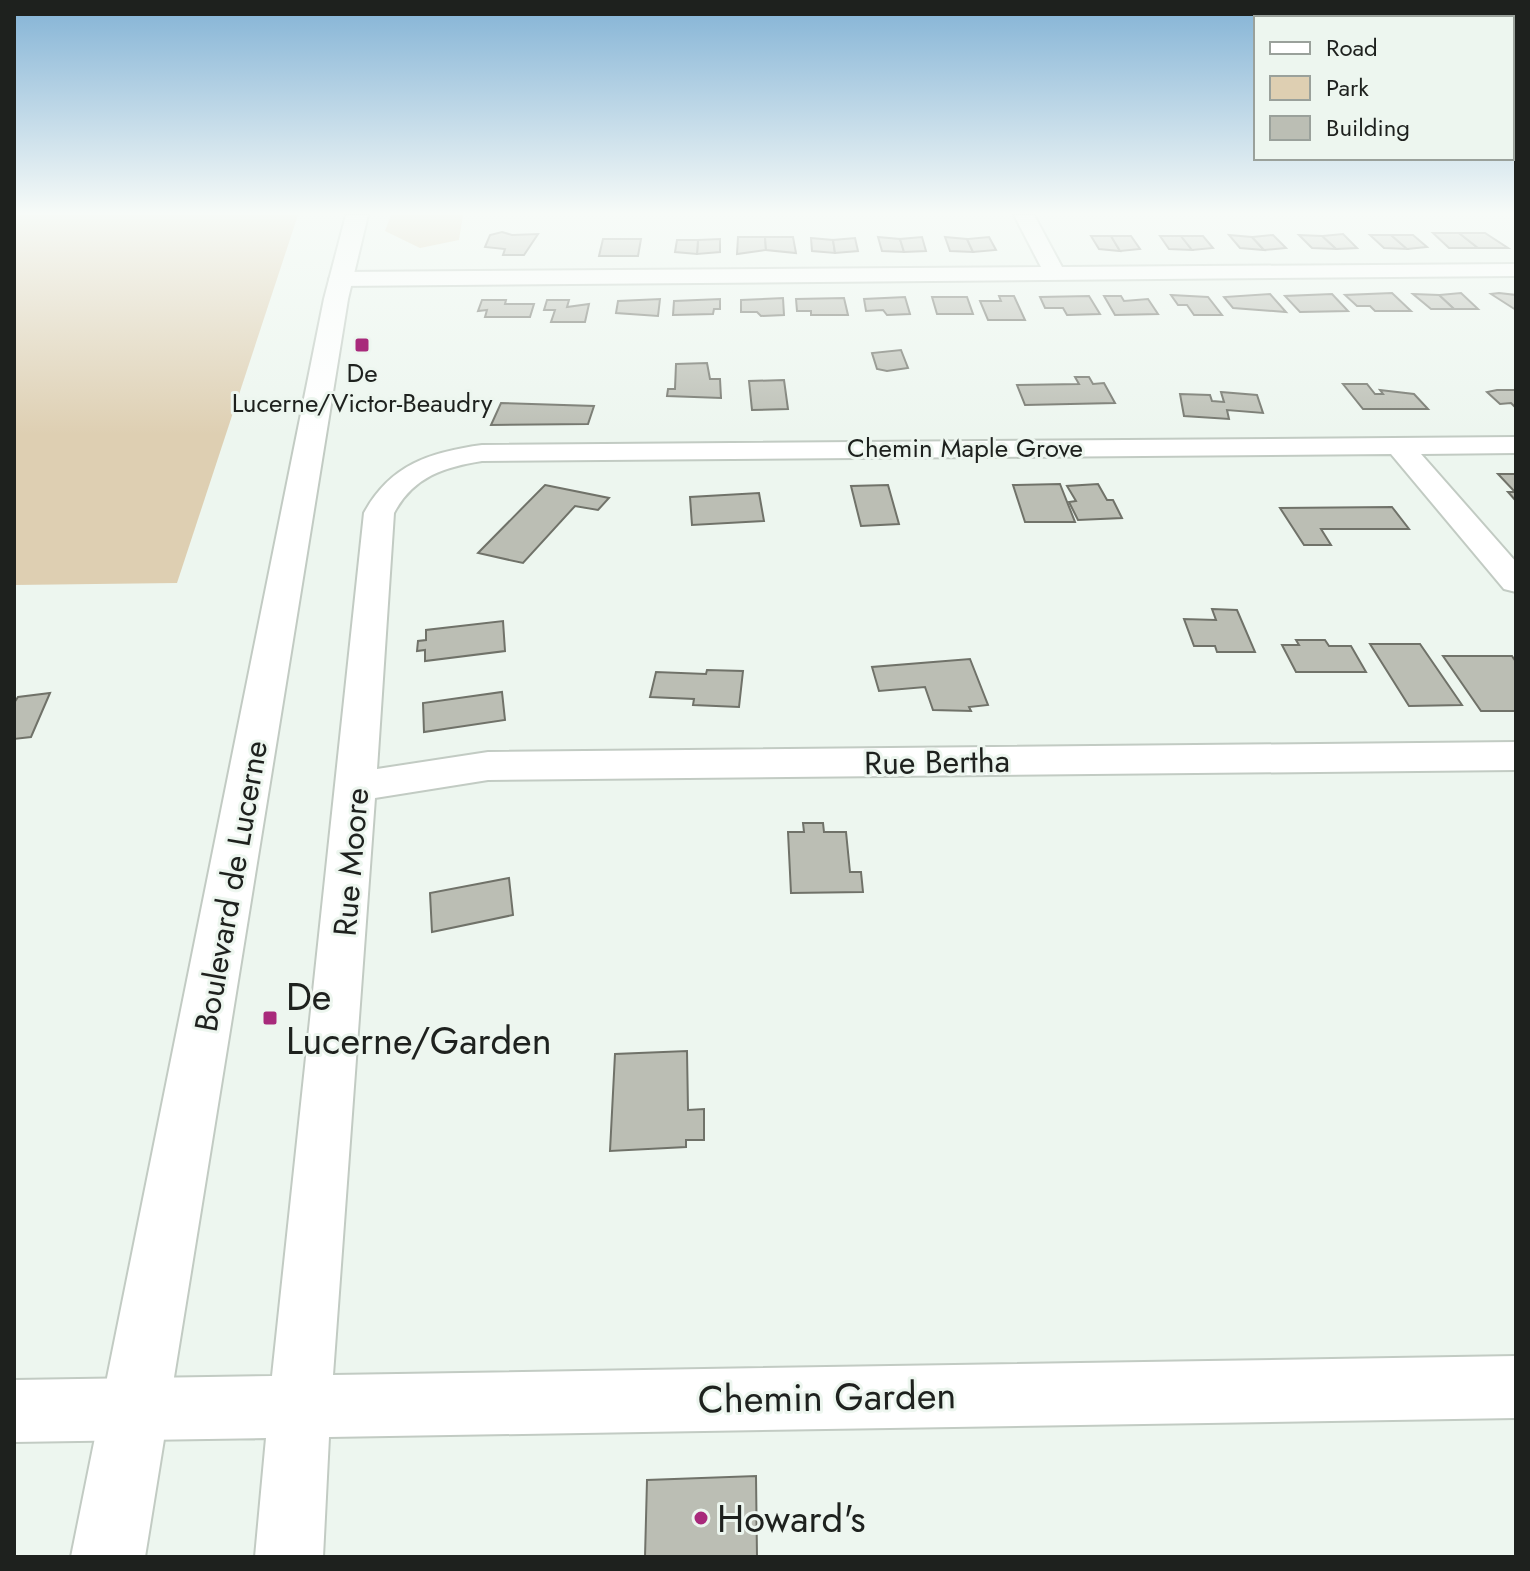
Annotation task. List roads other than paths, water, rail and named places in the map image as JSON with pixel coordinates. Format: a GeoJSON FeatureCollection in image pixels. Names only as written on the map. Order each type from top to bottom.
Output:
{"type":"FeatureCollection","features":[{"type":"Feature","properties":{"kind":"main road","name":"Boulevard de Lucerne"},"geometry":{"type":"LineString","coordinates":[[108,1557],[338,288]]}},
{"type":"Feature","properties":{"kind":"street","name":"Chemin Maple Grove"},"geometry":{"type":"LineString","coordinates":[[416,469],[457,456],[482,453],[1516,445]]}},
{"type":"Feature","properties":{"kind":"street"},"geometry":{"type":"LineString","coordinates":[[1399,446],[1516,582]]}},
{"type":"Feature","properties":{"kind":"street","name":"Rue Moore"},"geometry":{"type":"LineString","coordinates":[[289,1557],[300,1406],[359,786],[379,513],[387,494],[416,469]]}},
{"type":"Feature","properties":{"kind":"street","name":"Rue Bertha"},"geometry":{"type":"LineString","coordinates":[[359,786],[488,766],[1516,756]]}},
{"type":"Feature","properties":{"kind":"street","name":"Chemin Garden"},"geometry":{"type":"LineString","coordinates":[[14,1411],[1516,1387]]}},
{"type":"Feature","properties":{"kind":"place","name":"De Lucerne/Victor-Beaudry"},"geometry":{"type":"Point","coordinates":[362,345]}},
{"type":"Feature","properties":{"kind":"place","name":"De Lucerne/Garden"},"geometry":{"type":"Point","coordinates":[270,1018]}},
{"type":"Feature","properties":{"kind":"place","name":"Howard's"},"geometry":{"type":"Point","coordinates":[701,1518]}}]}
